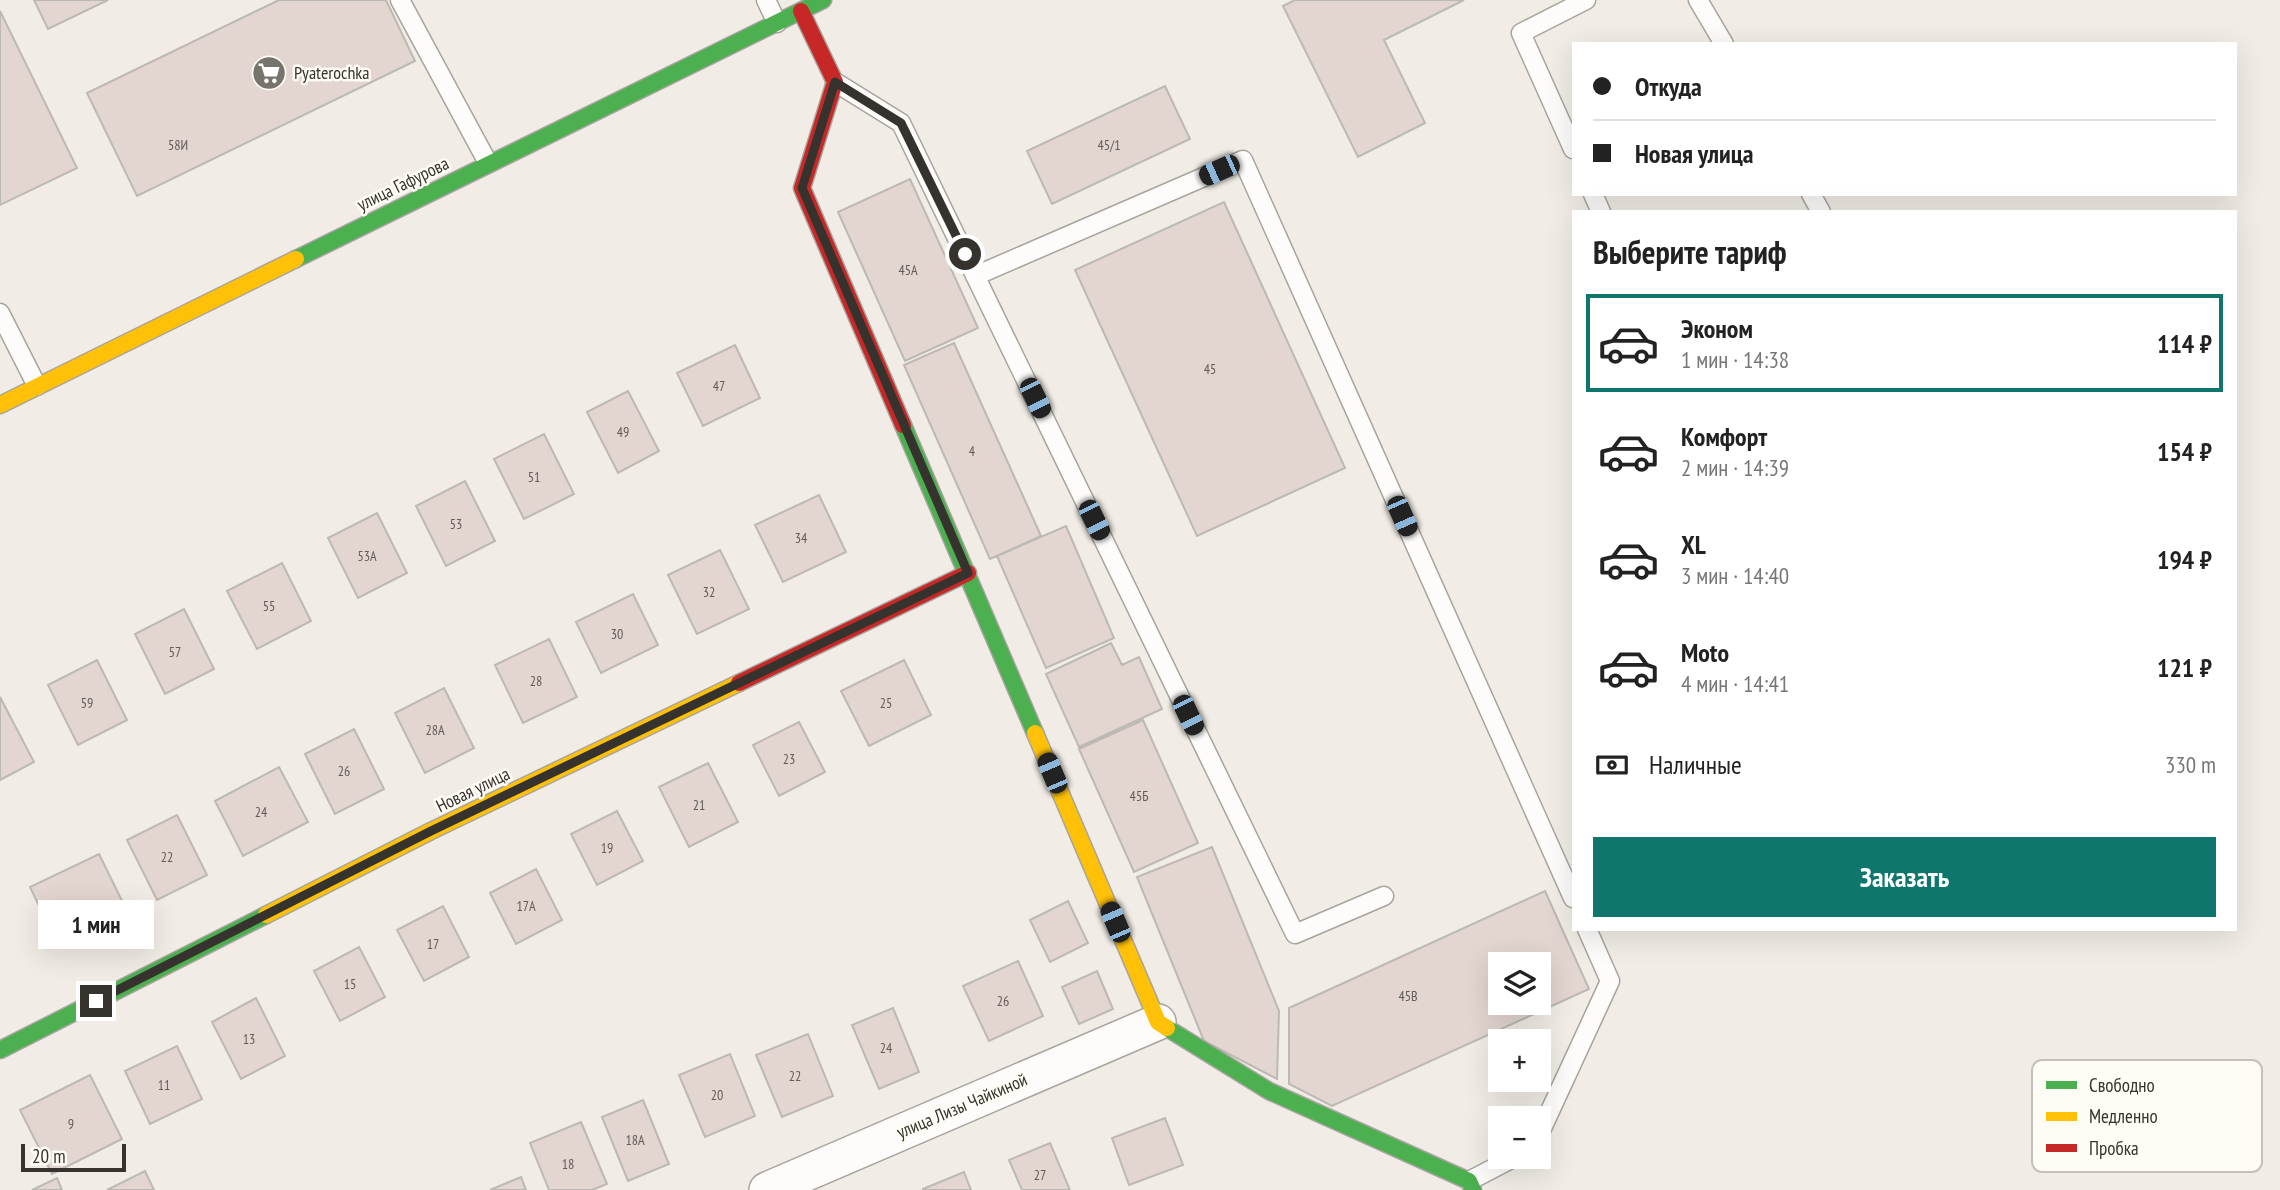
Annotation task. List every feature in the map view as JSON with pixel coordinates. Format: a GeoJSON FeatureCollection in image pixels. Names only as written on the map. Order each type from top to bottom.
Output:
{"type":"FeatureCollection","features":[{"type":"Feature","properties":{"kind":"street","name":"улица Гафурова"},"geometry":{"type":"LineString","coordinates":[[0,405],[824,0]]}},
{"type":"Feature","properties":{"kind":"street"},"geometry":{"type":"LineString","coordinates":[[801,11],[835,82],[802,188],[1158,1022],[1202,1055],[1306,1108],[1471,1186]]}},
{"type":"Feature","properties":{"kind":"street","name":"Новая улица"},"geometry":{"type":"LineString","coordinates":[[0,1050],[431,831],[968,573]]}},
{"type":"Feature","properties":{"kind":"street","name":"улица Лизы Чайкиной"},"geometry":{"type":"LineString","coordinates":[[767,1190],[1158,1022]]}},
{"type":"Feature","properties":{"kind":"lane"},"geometry":{"type":"LineString","coordinates":[[400,0],[488,163]]}},
{"type":"Feature","properties":{"kind":"lane"},"geometry":{"type":"LineString","coordinates":[[766,0],[777,23]]}},
{"type":"Feature","properties":{"kind":"lane"},"geometry":{"type":"LineString","coordinates":[[1572,147],[1521,33],[1586,0]]}},
{"type":"Feature","properties":{"kind":"lane"},"geometry":{"type":"LineString","coordinates":[[1698,0],[1723,42]]}},
{"type":"Feature","properties":{"kind":"lane"},"geometry":{"type":"LineString","coordinates":[[835,82],[901,123],[1294,934],[1384,896]]}},
{"type":"Feature","properties":{"kind":"lane"},"geometry":{"type":"LineString","coordinates":[[975,276],[1243,160],[1572,896]]}},
{"type":"Feature","properties":{"kind":"lane"},"geometry":{"type":"LineString","coordinates":[[0,313],[37,386]]}},
{"type":"Feature","properties":{"kind":"lane"},"geometry":{"type":"LineString","coordinates":[[1551,1109],[1610,981],[1588,931]]}},
{"type":"Feature","properties":{"kind":"lane"},"geometry":{"type":"LineString","coordinates":[[1471,1186],[1497,1169]]}},
{"type":"Feature","properties":{"kind":"building"},"geometry":{"type":"Polygon","coordinates":[[[34,0],[108,0],[48,29],[34,0]]]}},
{"type":"Feature","properties":{"kind":"building"},"geometry":{"type":"Polygon","coordinates":[[[279,0],[386,0],[415,61],[137,196],[87,93],[279,0]]]}},
{"type":"Feature","properties":{"kind":"building"},"geometry":{"type":"Polygon","coordinates":[[[1295,0],[1464,0],[1384,40],[1425,123],[1358,157],[1283,6],[1295,0]]]}},
{"type":"Feature","properties":{"kind":"building"},"geometry":{"type":"Polygon","coordinates":[[[0,11],[77,168],[0,205],[0,11]]]}},
{"type":"Feature","properties":{"kind":"building"},"geometry":{"type":"Polygon","coordinates":[[[1165,86],[1190,139],[1052,204],[1027,151],[1165,86]]]}},
{"type":"Feature","properties":{"kind":"building"},"geometry":{"type":"Polygon","coordinates":[[[910,179],[978,328],[905,361],[838,212],[910,179]]]}},
{"type":"Feature","properties":{"kind":"building"},"geometry":{"type":"Polygon","coordinates":[[[1224,202],[1345,468],[1197,536],[1075,270],[1224,202]]]}},
{"type":"Feature","properties":{"kind":"building"},"geometry":{"type":"Polygon","coordinates":[[[954,343],[1041,536],[990,559],[904,365],[954,343]]]}},
{"type":"Feature","properties":{"kind":"building"},"geometry":{"type":"Polygon","coordinates":[[[735,345],[760,398],[703,426],[677,373],[735,345]]]}},
{"type":"Feature","properties":{"kind":"building"},"geometry":{"type":"Polygon","coordinates":[[[628,391],[659,451],[618,473],[587,412],[628,391]]]}},
{"type":"Feature","properties":{"kind":"building"},"geometry":{"type":"Polygon","coordinates":[[[544,434],[574,494],[524,519],[494,459],[544,434]]]}},
{"type":"Feature","properties":{"kind":"building"},"geometry":{"type":"Polygon","coordinates":[[[465,481],[495,541],[446,566],[416,506],[465,481]]]}},
{"type":"Feature","properties":{"kind":"building"},"geometry":{"type":"Polygon","coordinates":[[[819,495],[846,552],[783,582],[755,525],[819,495]]]}},
{"type":"Feature","properties":{"kind":"building"},"geometry":{"type":"Polygon","coordinates":[[[377,513],[407,573],[358,598],[328,538],[377,513]]]}},
{"type":"Feature","properties":{"kind":"building"},"geometry":{"type":"Polygon","coordinates":[[[1066,526],[1114,638],[1046,668],[997,556],[1066,526]]]}},
{"type":"Feature","properties":{"kind":"building"},"geometry":{"type":"Polygon","coordinates":[[[720,550],[749,609],[697,634],[668,575],[720,550]]]}},
{"type":"Feature","properties":{"kind":"building"},"geometry":{"type":"Polygon","coordinates":[[[282,563],[311,621],[257,649],[227,591],[282,563]]]}},
{"type":"Feature","properties":{"kind":"building"},"geometry":{"type":"Polygon","coordinates":[[[633,594],[658,645],[601,673],[576,622],[633,594]]]}},
{"type":"Feature","properties":{"kind":"building"},"geometry":{"type":"Polygon","coordinates":[[[184,609],[214,669],[165,694],[135,634],[184,609]]]}},
{"type":"Feature","properties":{"kind":"building"},"geometry":{"type":"Polygon","coordinates":[[[549,639],[577,697],[523,723],[495,665],[549,639]]]}},
{"type":"Feature","properties":{"kind":"building"},"geometry":{"type":"Polygon","coordinates":[[[1111,643],[1122,665],[1139,657],[1162,709],[1079,747],[1046,674],[1111,643]]]}},
{"type":"Feature","properties":{"kind":"building"},"geometry":{"type":"Polygon","coordinates":[[[97,660],[127,720],[78,745],[48,685],[97,660]]]}},
{"type":"Feature","properties":{"kind":"building"},"geometry":{"type":"Polygon","coordinates":[[[904,660],[931,715],[869,746],[841,691],[904,660]]]}},
{"type":"Feature","properties":{"kind":"building"},"geometry":{"type":"Polygon","coordinates":[[[444,688],[474,748],[425,773],[395,713],[444,688]]]}},
{"type":"Feature","properties":{"kind":"building"},"geometry":{"type":"Polygon","coordinates":[[[0,697],[34,762],[0,780],[0,697]]]}},
{"type":"Feature","properties":{"kind":"building"},"geometry":{"type":"Polygon","coordinates":[[[1143,720],[1198,843],[1134,872],[1079,749],[1143,720]]]}},
{"type":"Feature","properties":{"kind":"building"},"geometry":{"type":"Polygon","coordinates":[[[799,722],[825,772],[779,796],[753,745],[799,722]]]}},
{"type":"Feature","properties":{"kind":"building"},"geometry":{"type":"Polygon","coordinates":[[[354,729],[384,789],[335,814],[305,754],[354,729]]]}},
{"type":"Feature","properties":{"kind":"building"},"geometry":{"type":"Polygon","coordinates":[[[708,763],[738,822],[689,847],[659,787],[708,763]]]}},
{"type":"Feature","properties":{"kind":"building"},"geometry":{"type":"Polygon","coordinates":[[[279,767],[308,822],[243,856],[215,801],[279,767]]]}},
{"type":"Feature","properties":{"kind":"building"},"geometry":{"type":"Polygon","coordinates":[[[617,811],[643,861],[597,885],[571,834],[617,811]]]}},
{"type":"Feature","properties":{"kind":"building"},"geometry":{"type":"Polygon","coordinates":[[[177,815],[207,875],[157,900],[127,840],[177,815]]]}},
{"type":"Feature","properties":{"kind":"building"},"geometry":{"type":"Polygon","coordinates":[[[1212,847],[1279,1011],[1277,1079],[1204,1041],[1137,877],[1212,847]]]}},
{"type":"Feature","properties":{"kind":"building"},"geometry":{"type":"Polygon","coordinates":[[[99,854],[129,915],[59,948],[30,887],[99,854]]]}},
{"type":"Feature","properties":{"kind":"building"},"geometry":{"type":"Polygon","coordinates":[[[536,869],[562,920],[516,944],[490,893],[536,869]]]}},
{"type":"Feature","properties":{"kind":"building"},"geometry":{"type":"Polygon","coordinates":[[[1545,891],[1589,989],[1551,1006],[1551,952],[1488,952],[1488,1015],[1532,1015],[1501,1029],[1488,1029],[1488,1035],[1332,1106],[1289,1084],[1289,1008],[1545,891]]]}},
{"type":"Feature","properties":{"kind":"building"},"geometry":{"type":"Polygon","coordinates":[[[1068,901],[1088,943],[1050,962],[1030,920],[1068,901]]]}},
{"type":"Feature","properties":{"kind":"building"},"geometry":{"type":"Polygon","coordinates":[[[443,906],[469,957],[424,981],[397,930],[443,906]]]}},
{"type":"Feature","properties":{"kind":"building"},"geometry":{"type":"Polygon","coordinates":[[[359,947],[385,997],[340,1021],[314,971],[359,947]]]}},
{"type":"Feature","properties":{"kind":"building"},"geometry":{"type":"Polygon","coordinates":[[[1018,961],[1043,1016],[989,1041],[963,986],[1018,961]]]}},
{"type":"Feature","properties":{"kind":"building"},"geometry":{"type":"Polygon","coordinates":[[[1097,971],[1113,1009],[1079,1024],[1062,987],[1097,971]]]}},
{"type":"Feature","properties":{"kind":"building"},"geometry":{"type":"Polygon","coordinates":[[[256,998],[285,1056],[241,1079],[212,1022],[256,998]]]}},
{"type":"Feature","properties":{"kind":"building"},"geometry":{"type":"Polygon","coordinates":[[[893,1008],[919,1072],[879,1089],[852,1025],[893,1008]]]}},
{"type":"Feature","properties":{"kind":"building"},"geometry":{"type":"Polygon","coordinates":[[[808,1034],[833,1096],[782,1117],[756,1055],[808,1034]]]}},
{"type":"Feature","properties":{"kind":"building"},"geometry":{"type":"Polygon","coordinates":[[[177,1046],[202,1099],[150,1124],[125,1071],[177,1046]]]}},
{"type":"Feature","properties":{"kind":"building"},"geometry":{"type":"Polygon","coordinates":[[[730,1054],[755,1116],[705,1137],[679,1075],[730,1054]]]}},
{"type":"Feature","properties":{"kind":"building"},"geometry":{"type":"Polygon","coordinates":[[[90,1075],[122,1139],[52,1174],[20,1110],[90,1075]]]}},
{"type":"Feature","properties":{"kind":"building"},"geometry":{"type":"Polygon","coordinates":[[[643,1100],[669,1164],[628,1181],[602,1117],[643,1100]]]}},
{"type":"Feature","properties":{"kind":"building"},"geometry":{"type":"Polygon","coordinates":[[[1165,1118],[1183,1165],[1129,1185],[1112,1138],[1165,1118]]]}},
{"type":"Feature","properties":{"kind":"building"},"geometry":{"type":"Polygon","coordinates":[[[581,1122],[607,1184],[592,1190],[549,1190],[530,1143],[581,1122]]]}},
{"type":"Feature","properties":{"kind":"building"},"geometry":{"type":"Polygon","coordinates":[[[1050,1143],[1070,1190],[1022,1190],[1009,1160],[1050,1143]]]}},
{"type":"Feature","properties":{"kind":"building"},"geometry":{"type":"Polygon","coordinates":[[[145,1171],[154,1190],[107,1190],[145,1171]]]}},
{"type":"Feature","properties":{"kind":"building"},"geometry":{"type":"Polygon","coordinates":[[[964,1172],[971,1190],[923,1190],[923,1189],[964,1172]]]}},
{"type":"Feature","properties":{"kind":"building"},"geometry":{"type":"Polygon","coordinates":[[[521,1177],[526,1190],[490,1190],[521,1177]]]}},
{"type":"Feature","properties":{"kind":"building"},"geometry":{"type":"Polygon","coordinates":[[[57,1178],[62,1190],[32,1190],[57,1178]]]}},
{"type":"Feature","properties":{"kind":"traffic: fast"},"geometry":{"type":"LineString","coordinates":[[296,259],[823,0]]}},
{"type":"Feature","properties":{"kind":"traffic: fast"},"geometry":{"type":"LineString","coordinates":[[903,425],[1035,733]]}},
{"type":"Feature","properties":{"kind":"traffic: fast"},"geometry":{"type":"LineString","coordinates":[[0,1050],[266,915]]}},
{"type":"Feature","properties":{"kind":"traffic: fast"},"geometry":{"type":"LineString","coordinates":[[1167,1028],[1269,1091],[1469,1181],[1473,1190]]}},
{"type":"Feature","properties":{"kind":"traffic: slow"},"geometry":{"type":"LineString","coordinates":[[0,405],[296,259]]}},
{"type":"Feature","properties":{"kind":"traffic: slow"},"geometry":{"type":"LineString","coordinates":[[266,915],[431,831],[739,683]]}},
{"type":"Feature","properties":{"kind":"traffic: slow"},"geometry":{"type":"LineString","coordinates":[[1035,733],[1158,1022],[1167,1028]]}},
{"type":"Feature","properties":{"kind":"traffic: jam"},"geometry":{"type":"LineString","coordinates":[[801,11],[835,82],[802,188],[903,425]]}},
{"type":"Feature","properties":{"kind":"traffic: jam"},"geometry":{"type":"LineString","coordinates":[[739,683],[968,573]]}},
{"type":"Feature","properties":{"kind":"place","name":"Pyaterochka"},"geometry":{"type":"Point","coordinates":[269,73]}},
{"type":"Feature","properties":{"kind":"route"},"geometry":{"type":"LineString","coordinates":[[96,1001],[431,831],[968,573],[802,188],[835,82],[901,123],[965,254]]}}]}
